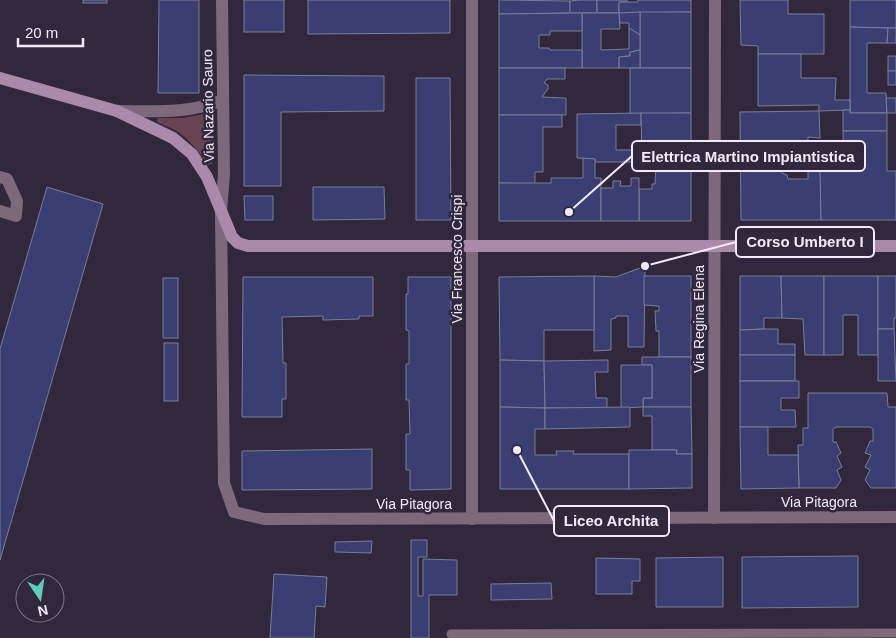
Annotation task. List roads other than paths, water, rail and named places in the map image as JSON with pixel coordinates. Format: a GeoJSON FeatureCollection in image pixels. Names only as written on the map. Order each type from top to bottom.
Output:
{"type":"FeatureCollection","features":[{"type":"Feature","properties":{"kind":"main road"},"geometry":{"type":"LineString","coordinates":[[0,78],[117,111],[173,138],[192,154],[207,177],[232,237],[238,243],[248,246],[896,246]]}},
{"type":"Feature","properties":{"kind":"street","name":"Via Nazario Sauro"},"geometry":{"type":"LineString","coordinates":[[221,212],[224,174],[222,0]]}},
{"type":"Feature","properties":{"kind":"street","name":"Via Francesco Crispi"},"geometry":{"type":"LineString","coordinates":[[472,0],[472,519]]}},
{"type":"Feature","properties":{"kind":"street","name":"Via Regina Elena"},"geometry":{"type":"LineString","coordinates":[[714,518],[715,0]]}},
{"type":"Feature","properties":{"kind":"street"},"geometry":{"type":"LineString","coordinates":[[117,111],[208,106],[223,100]]}},
{"type":"Feature","properties":{"kind":"street"},"geometry":{"type":"LineString","coordinates":[[0,177],[7,179],[17,201],[16,216],[0,211]]}},
{"type":"Feature","properties":{"kind":"street","name":"Via Pitagora"},"geometry":{"type":"LineString","coordinates":[[221,212],[224,482],[234,512],[264,519],[896,517]]}},
{"type":"Feature","properties":{"kind":"lane"},"geometry":{"type":"LineString","coordinates":[[451,634],[896,632]]}},
{"type":"Feature","properties":{"kind":"place","name":"Elettrica Martino Impiantistica"},"geometry":{"type":"Point","coordinates":[569,212]}},
{"type":"Feature","properties":{"kind":"place","name":"Corso Umberto I"},"geometry":{"type":"Point","coordinates":[645,266]}},
{"type":"Feature","properties":{"kind":"place","name":"Liceo Archita"},"geometry":{"type":"Point","coordinates":[517,450]}}]}
